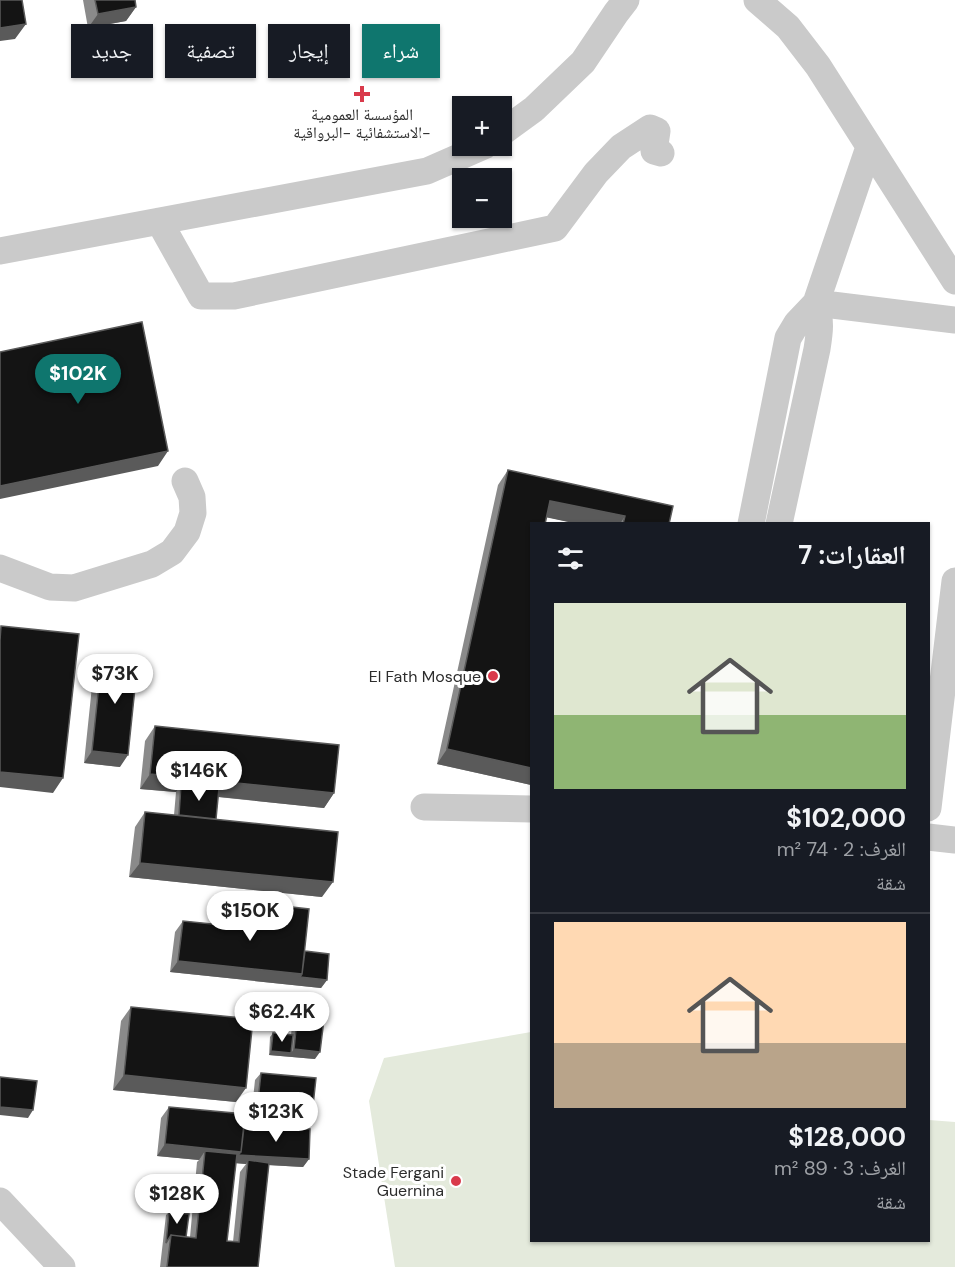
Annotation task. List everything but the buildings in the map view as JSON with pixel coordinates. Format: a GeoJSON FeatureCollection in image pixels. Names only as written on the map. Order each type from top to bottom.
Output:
{"type":"FeatureCollection","features":[{"type":"Feature","properties":{"kind":"street"},"geometry":{"type":"LineString","coordinates":[[512,125],[534,109],[583,62],[626,0]]}},
{"type":"Feature","properties":{"kind":"street"},"geometry":{"type":"LineString","coordinates":[[757,0],[788,27],[818,66],[955,281]]}},
{"type":"Feature","properties":{"kind":"street"},"geometry":{"type":"LineString","coordinates":[[159,221],[201,296],[234,296],[555,228],[596,173],[621,147],[650,128],[657,131],[654,151],[662,153]]}},
{"type":"Feature","properties":{"kind":"street"},"geometry":{"type":"LineString","coordinates":[[751,522],[788,338],[797,323],[816,303],[869,147]]}},
{"type":"Feature","properties":{"kind":"street"},"geometry":{"type":"LineString","coordinates":[[0,252],[427,171],[461,156]]}},
{"type":"Feature","properties":{"kind":"street"},"geometry":{"type":"LineString","coordinates":[[816,303],[955,320]]}},
{"type":"Feature","properties":{"kind":"street"},"geometry":{"type":"LineString","coordinates":[[779,522],[817,349],[820,319],[816,303]]}},
{"type":"Feature","properties":{"kind":"street"},"geometry":{"type":"LineString","coordinates":[[0,568],[50,587],[74,588],[152,564],[172,552],[187,532],[194,513],[192,497],[185,482]]}},
{"type":"Feature","properties":{"kind":"street"},"geometry":{"type":"LineString","coordinates":[[930,791],[955,581]]}},
{"type":"Feature","properties":{"kind":"street"},"geometry":{"type":"LineString","coordinates":[[424,807],[530,809]]}},
{"type":"Feature","properties":{"kind":"street"},"geometry":{"type":"LineString","coordinates":[[930,837],[955,840]]}},
{"type":"Feature","properties":{"kind":"street"},"geometry":{"type":"LineString","coordinates":[[0,1201],[62,1267]]}},
{"type":"Feature","properties":{"kind":"shaded area","name":"Stade Fergani Guernina"},"geometry":{"type":"Polygon","coordinates":[[[530,1032],[530,1242],[930,1242],[930,1120],[955,1122],[955,1267],[395,1267],[369,1101],[384,1058],[530,1032]]]}},
{"type":"Feature","properties":{"kind":"place","name":"المؤسسة العمومية الاستشفائية -البرواقية-"},"geometry":{"type":"Point","coordinates":[362,94]}},
{"type":"Feature","properties":{"kind":"place","name":"El Fath Mosque"},"geometry":{"type":"Point","coordinates":[493,676]}},
{"type":"Feature","properties":{"kind":"place","name":"Stade Fergani Guernina"},"geometry":{"type":"Point","coordinates":[456,1181]}}]}
